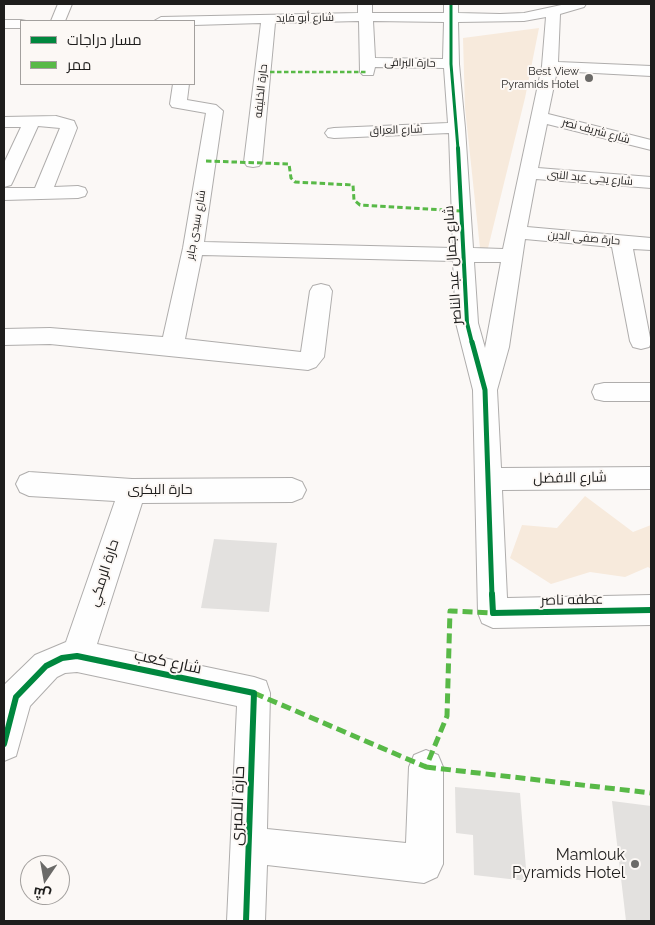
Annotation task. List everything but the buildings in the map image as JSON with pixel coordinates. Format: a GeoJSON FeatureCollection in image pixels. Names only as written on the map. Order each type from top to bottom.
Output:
{"type":"FeatureCollection","features":[{"type":"Feature","properties":{"kind":"street"},"geometry":{"type":"LineString","coordinates":[[58,20],[65,4]]}},
{"type":"Feature","properties":{"kind":"street"},"geometry":{"type":"LineString","coordinates":[[198,25],[205,4]]}},
{"type":"Feature","properties":{"kind":"street","name":"حارة الخليفه"},"geometry":{"type":"LineString","coordinates":[[253,162],[272,19],[278,4]]}},
{"type":"Feature","properties":{"kind":"street","name":"شارع أبو فايد"},"geometry":{"type":"LineString","coordinates":[[198,25],[366,10],[450,11],[524,17],[553,12],[579,4]]}},
{"type":"Feature","properties":{"kind":"street","name":"حارة البراقى"},"geometry":{"type":"LineString","coordinates":[[366,10],[368,67],[451,64]]}},
{"type":"Feature","properties":{"kind":"street","name":"شارع جمال عبد الناصر"},"geometry":{"type":"LineString","coordinates":[[450,11],[451,64],[457,128],[467,323],[485,390],[494,613]]}},
{"type":"Feature","properties":{"kind":"street","name":"شارع جمال عبد الناصر"},"geometry":{"type":"LineString","coordinates":[[485,390],[497,347],[516,232],[550,66],[553,12]]}},
{"type":"Feature","properties":{"kind":"street"},"geometry":{"type":"LineString","coordinates":[[4,24],[20,24]]}},
{"type":"Feature","properties":{"kind":"street"},"geometry":{"type":"LineString","coordinates":[[550,66],[651,71]]}},
{"type":"Feature","properties":{"kind":"street","name":"شارع سيدى جابر"},"geometry":{"type":"LineString","coordinates":[[172,346],[193,248],[214,111],[207,107],[178,104],[181,85]]}},
{"type":"Feature","properties":{"kind":"street","name":"شارع شريف نصر"},"geometry":{"type":"LineString","coordinates":[[540,117],[651,145]]}},
{"type":"Feature","properties":{"kind":"street"},"geometry":{"type":"LineString","coordinates":[[4,122],[61,122],[69,128],[42,193]]}},
{"type":"Feature","properties":{"kind":"street"},"geometry":{"type":"LineString","coordinates":[[5,173],[32,122]]}},
{"type":"Feature","properties":{"kind":"street","name":"شارع العراق"},"geometry":{"type":"LineString","coordinates":[[334,132],[457,128]]}},
{"type":"Feature","properties":{"kind":"street","name":"شارع يحى عبد النبى"},"geometry":{"type":"LineString","coordinates":[[528,173],[651,183]]}},
{"type":"Feature","properties":{"kind":"street"},"geometry":{"type":"LineString","coordinates":[[4,194],[78,192]]}},
{"type":"Feature","properties":{"kind":"street","name":"حارة صفى الدين"},"geometry":{"type":"LineString","coordinates":[[516,232],[651,244]]}},
{"type":"Feature","properties":{"kind":"street"},"geometry":{"type":"LineString","coordinates":[[621,242],[641,341]]}},
{"type":"Feature","properties":{"kind":"street"},"geometry":{"type":"LineString","coordinates":[[193,248],[462,253],[512,256]]}},
{"type":"Feature","properties":{"kind":"street"},"geometry":{"type":"LineString","coordinates":[[4,337],[50,336],[310,360],[321,291]]}},
{"type":"Feature","properties":{"kind":"street"},"geometry":{"type":"LineString","coordinates":[[604,392],[651,392]]}},
{"type":"Feature","properties":{"kind":"street","name":"شارع الافضل"},"geometry":{"type":"LineString","coordinates":[[489,478],[651,478]]}},
{"type":"Feature","properties":{"kind":"street","name":"حارة البكرى"},"geometry":{"type":"LineString","coordinates":[[29,484],[132,491],[292,490]]}},
{"type":"Feature","properties":{"kind":"street","name":"حارة الرمكي"},"geometry":{"type":"LineString","coordinates":[[77,656],[132,491]]}},
{"type":"Feature","properties":{"kind":"street","name":"عطفه ناصر"},"geometry":{"type":"LineString","coordinates":[[494,613],[651,610]]}},
{"type":"Feature","properties":{"kind":"street"},"geometry":{"type":"LineString","coordinates":[[4,744],[16,697],[46,666],[62,658],[77,656]]}},
{"type":"Feature","properties":{"kind":"street","name":"شارع كعب"},"geometry":{"type":"LineString","coordinates":[[77,656],[254,692]]}},
{"type":"Feature","properties":{"kind":"street","name":"حارة الامبرى"},"geometry":{"type":"LineString","coordinates":[[246,921],[254,692]]}},
{"type":"Feature","properties":{"kind":"street"},"geometry":{"type":"LineString","coordinates":[[249,844],[424,864],[426,767]]}},
{"type":"Feature","properties":{"kind":"shaded area"},"geometry":{"type":"Polygon","coordinates":[[[539,28],[525,98],[488,248],[480,248],[465,108],[463,38],[539,28]]]}},
{"type":"Feature","properties":{"kind":"shaded area"},"geometry":{"type":"Polygon","coordinates":[[[585,496],[633,532],[651,525],[651,569],[648,567],[625,577],[590,572],[551,584],[510,558],[522,525],[557,528],[585,496]]]}},
{"type":"Feature","properties":{"kind":"marked path"},"geometry":{"type":"LineString","coordinates":[[263,72],[368,72]]}},
{"type":"Feature","properties":{"kind":"marked path"},"geometry":{"type":"LineString","coordinates":[[206,161],[289,164],[291,166],[291,178],[295,182],[353,185],[354,200],[360,205],[461,211]]}},
{"type":"Feature","properties":{"kind":"marked path"},"geometry":{"type":"LineString","coordinates":[[254,693],[426,767],[447,716],[450,611],[493,613]]}},
{"type":"Feature","properties":{"kind":"marked path"},"geometry":{"type":"LineString","coordinates":[[426,767],[651,793]]}},
{"type":"Feature","properties":{"kind":"cycle path"},"geometry":{"type":"LineString","coordinates":[[451,4],[451,64],[457,128],[467,323],[485,390],[493,613],[651,610]]}},
{"type":"Feature","properties":{"kind":"cycle path"},"geometry":{"type":"LineString","coordinates":[[4,744],[16,697],[46,666],[62,658],[77,656],[254,693],[246,921]]}},
{"type":"Feature","properties":{"kind":"place","name":"Best View Pyramids Hotel"},"geometry":{"type":"Point","coordinates":[589,78]}},
{"type":"Feature","properties":{"kind":"place","name":"Mamlouk Pyramids Hotel"},"geometry":{"type":"Point","coordinates":[635,864]}}]}
